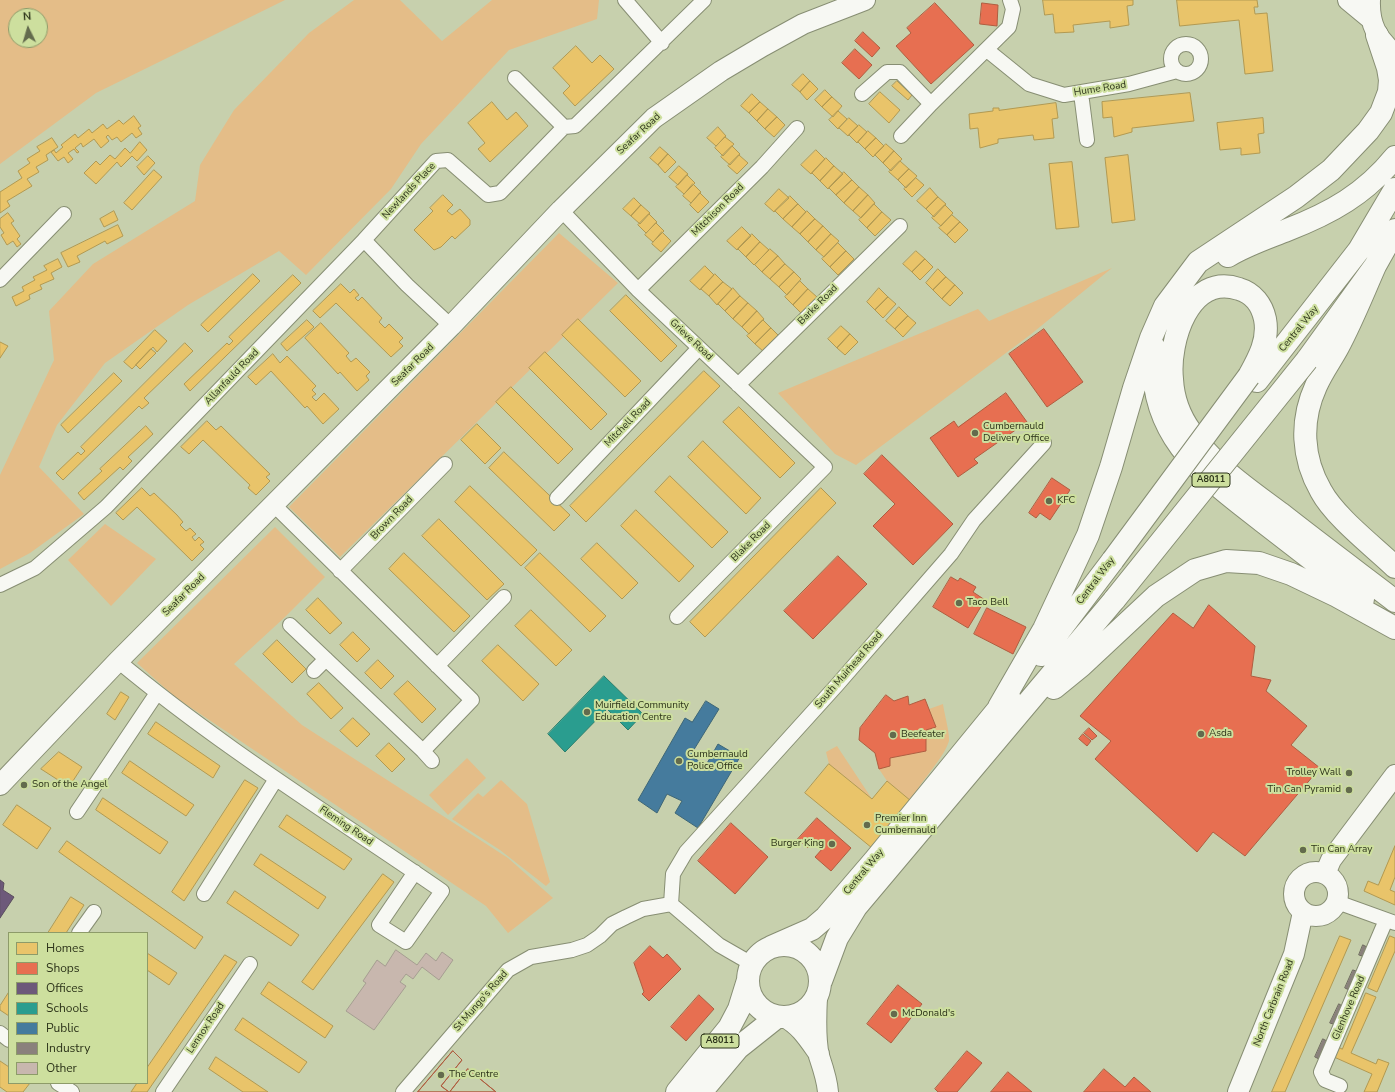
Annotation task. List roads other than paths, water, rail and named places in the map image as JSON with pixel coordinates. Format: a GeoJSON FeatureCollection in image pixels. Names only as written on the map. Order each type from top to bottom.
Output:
{"type":"FeatureCollection","features":[{"type":"Feature","properties":{"kind":"main road"},"geometry":{"type":"LineString","coordinates":[[1008,712],[1044,629],[1088,535],[1111,467],[1136,380],[1151,338],[1165,306],[1198,262],[1296,197],[1331,170],[1354,148],[1381,113],[1389,92],[1390,80],[1388,68],[1372,18]]}},
{"type":"Feature","properties":{"kind":"main road"},"geometry":{"type":"LineString","coordinates":[[1186,278],[1241,249],[1329,212],[1362,191],[1378,177],[1395,156]]}},
{"type":"Feature","properties":{"kind":"main road","name":"Central Way"},"geometry":{"type":"LineString","coordinates":[[819,989],[837,938],[856,907],[1008,712],[1050,644],[1097,579],[1252,379],[1359,250],[1395,189]]}},
{"type":"Feature","properties":{"kind":"main road","name":"Central Way"},"geometry":{"type":"LineString","coordinates":[[771,947],[812,929],[826,917],[874,861],[1008,712],[1115,600],[1307,360],[1383,258],[1395,230]]}},
{"type":"Feature","properties":{"kind":"main road"},"geometry":{"type":"LineString","coordinates":[[1383,258],[1341,342],[1315,387],[1304,429],[1305,448],[1311,472],[1321,492],[1346,522],[1395,567]]}},
{"type":"Feature","properties":{"kind":"main road"},"geometry":{"type":"LineString","coordinates":[[1252,379],[1266,337],[1266,326],[1259,304],[1244,290],[1234,287],[1224,286],[1206,291],[1191,304],[1179,327],[1172,350],[1172,378],[1176,400],[1185,423],[1192,434],[1230,475],[1395,601]]}},
{"type":"Feature","properties":{"kind":"main road"},"geometry":{"type":"LineString","coordinates":[[1165,306],[1155,344],[1153,376],[1155,389],[1163,416],[1179,445],[1220,488],[1395,623]]}},
{"type":"Feature","properties":{"kind":"main road"},"geometry":{"type":"LineString","coordinates":[[1008,712],[1081,666],[1156,596],[1195,570],[1226,561],[1259,563],[1291,574],[1337,596],[1395,628]]}},
{"type":"Feature","properties":{"kind":"main road"},"geometry":{"type":"LineString","coordinates":[[790,945],[808,953],[816,962],[819,989],[813,1004],[800,1014],[781,1017],[764,1011],[754,1001],[748,987],[750,972],[762,952],[771,947],[790,945]]}},
{"type":"Feature","properties":{"kind":"main road","name":"A8011"},"geometry":{"type":"LineString","coordinates":[[677,1092],[729,1028],[739,1009],[750,972]]}},
{"type":"Feature","properties":{"kind":"main road","name":"A8011"},"geometry":{"type":"LineString","coordinates":[[701,1092],[738,1048],[781,1017]]}},
{"type":"Feature","properties":{"kind":"street"},"geometry":{"type":"LineString","coordinates":[[625,0],[662,43]]}},
{"type":"Feature","properties":{"kind":"street","name":"Newlands Place"},"geometry":{"type":"LineString","coordinates":[[364,240],[436,161],[448,160],[488,195],[500,193],[564,127],[575,126],[662,43],[704,0]]}},
{"type":"Feature","properties":{"kind":"street","name":"Seafar Road"},"geometry":{"type":"LineString","coordinates":[[0,785],[118,661],[274,506],[451,326],[561,210],[654,118],[721,71],[803,24],[865,0]]}},
{"type":"Feature","properties":{"kind":"street"},"geometry":{"type":"LineString","coordinates":[[1348,0],[1372,18],[1395,54]]}},
{"type":"Feature","properties":{"kind":"street"},"geometry":{"type":"LineString","coordinates":[[901,136],[931,104],[1009,27],[1013,3]]}},
{"type":"Feature","properties":{"kind":"street","name":"Hume Road"},"geometry":{"type":"LineString","coordinates":[[986,50],[1029,84],[1064,94],[1081,93],[1100,88],[1130,84],[1177,71]]}},
{"type":"Feature","properties":{"kind":"street"},"geometry":{"type":"LineString","coordinates":[[862,94],[887,72],[900,72],[931,104]]}},
{"type":"Feature","properties":{"kind":"street"},"geometry":{"type":"LineString","coordinates":[[515,78],[564,127]]}},
{"type":"Feature","properties":{"kind":"street"},"geometry":{"type":"LineString","coordinates":[[1081,93],[1087,140]]}},
{"type":"Feature","properties":{"kind":"street","name":"Mitchison Road"},"geometry":{"type":"LineString","coordinates":[[638,290],[762,166],[797,128]]}},
{"type":"Feature","properties":{"kind":"street","name":"Grieve Road"},"geometry":{"type":"LineString","coordinates":[[561,210],[638,290],[825,467]]}},
{"type":"Feature","properties":{"kind":"street"},"geometry":{"type":"LineString","coordinates":[[0,280],[64,214]]}},
{"type":"Feature","properties":{"kind":"street","name":"Barke Road"},"geometry":{"type":"LineString","coordinates":[[738,385],[900,226]]}},
{"type":"Feature","properties":{"kind":"street"},"geometry":{"type":"LineString","coordinates":[[364,240],[407,285],[451,326]]}},
{"type":"Feature","properties":{"kind":"street","name":"Allanfauld Road"},"geometry":{"type":"LineString","coordinates":[[0,585],[35,568],[106,508],[364,240]]}},
{"type":"Feature","properties":{"kind":"street","name":"Mitchell Road"},"geometry":{"type":"LineString","coordinates":[[557,498],[699,348]]}},
{"type":"Feature","properties":{"kind":"street","name":"South Muirhead Road"},"geometry":{"type":"LineString","coordinates":[[671,904],[673,874],[686,852],[837,685],[951,554],[974,520],[1044,443]]}},
{"type":"Feature","properties":{"kind":"street","name":"Brown Road"},"geometry":{"type":"LineString","coordinates":[[340,571],[445,464]]}},
{"type":"Feature","properties":{"kind":"street","name":"Blake Road"},"geometry":{"type":"LineString","coordinates":[[677,617],[825,467]]}},
{"type":"Feature","properties":{"kind":"street"},"geometry":{"type":"LineString","coordinates":[[274,506],[472,700],[428,756],[290,625]]}},
{"type":"Feature","properties":{"kind":"street"},"geometry":{"type":"LineString","coordinates":[[437,666],[504,597]]}},
{"type":"Feature","properties":{"kind":"street"},"geometry":{"type":"LineString","coordinates":[[314,671],[326,659]]}},
{"type":"Feature","properties":{"kind":"street","name":"Fleming Road"},"geometry":{"type":"LineString","coordinates":[[118,661],[157,693],[276,779],[442,890],[406,942],[379,925],[415,872]]}},
{"type":"Feature","properties":{"kind":"street"},"geometry":{"type":"LineString","coordinates":[[77,812],[157,693]]}},
{"type":"Feature","properties":{"kind":"street"},"geometry":{"type":"LineString","coordinates":[[1325,874],[1331,860],[1395,775]]}},
{"type":"Feature","properties":{"kind":"street"},"geometry":{"type":"LineString","coordinates":[[204,894],[276,779]]}},
{"type":"Feature","properties":{"kind":"street"},"geometry":{"type":"LineString","coordinates":[[1367,811],[1395,789]]}},
{"type":"Feature","properties":{"kind":"street"},"geometry":{"type":"LineString","coordinates":[[1312,873],[1325,874],[1335,883],[1338,896],[1337,902],[1328,913],[1322,915],[1309,915],[1298,907],[1294,895],[1297,883],[1301,878],[1312,873]]}},
{"type":"Feature","properties":{"kind":"street","name":"Glenhove Road"},"geometry":{"type":"LineString","coordinates":[[1337,902],[1391,922],[1321,1072],[1325,1080],[1340,1086]]}},
{"type":"Feature","properties":{"kind":"street"},"geometry":{"type":"LineString","coordinates":[[671,904],[750,972]]}},
{"type":"Feature","properties":{"kind":"street","name":"St Mungo's Road"},"geometry":{"type":"LineString","coordinates":[[403,1092],[508,970],[531,956],[572,950],[587,945],[600,936],[612,924],[643,909],[671,904]]}},
{"type":"Feature","properties":{"kind":"street"},"geometry":{"type":"LineString","coordinates":[[80,932],[94,912]]}},
{"type":"Feature","properties":{"kind":"street","name":"North Carbrain Road"},"geometry":{"type":"LineString","coordinates":[[1238,1092],[1294,954],[1303,912]]}},
{"type":"Feature","properties":{"kind":"street","name":"Lennox Road"},"geometry":{"type":"LineString","coordinates":[[163,1092],[250,964]]}},
{"type":"Feature","properties":{"kind":"street"},"geometry":{"type":"LineString","coordinates":[[819,989],[816,1016],[819,1054],[831,1088]]}},
{"type":"Feature","properties":{"kind":"street"},"geometry":{"type":"LineString","coordinates":[[781,1017],[792,1022],[804,1033],[819,1054]]}},
{"type":"Feature","properties":{"kind":"street"},"geometry":{"type":"LineString","coordinates":[[60,1084],[72,1092]]}},
{"type":"Feature","properties":{"kind":"place","name":"Cumbernauld Delivery Office"},"geometry":{"type":"Point","coordinates":[975,433]}},
{"type":"Feature","properties":{"kind":"place","name":"KFC"},"geometry":{"type":"Point","coordinates":[1049,501]}},
{"type":"Feature","properties":{"kind":"place","name":"Taco Bell"},"geometry":{"type":"Point","coordinates":[959,603]}},
{"type":"Feature","properties":{"kind":"place","name":"Muirfield Community Education Centre"},"geometry":{"type":"Point","coordinates":[587,712]}},
{"type":"Feature","properties":{"kind":"place","name":"Asda"},"geometry":{"type":"Point","coordinates":[1201,734]}},
{"type":"Feature","properties":{"kind":"place","name":"Beefeater"},"geometry":{"type":"Point","coordinates":[893,735]}},
{"type":"Feature","properties":{"kind":"place","name":"Cumbernauld Police Office"},"geometry":{"type":"Point","coordinates":[679,761]}},
{"type":"Feature","properties":{"kind":"place","name":"Trolley Wall"},"geometry":{"type":"Point","coordinates":[1349,773]}},
{"type":"Feature","properties":{"kind":"place","name":"Son of the Angel"},"geometry":{"type":"Point","coordinates":[24,785]}},
{"type":"Feature","properties":{"kind":"place","name":"Tin Can Pyramid"},"geometry":{"type":"Point","coordinates":[1349,790]}},
{"type":"Feature","properties":{"kind":"place","name":"Premier Inn Cumbernauld"},"geometry":{"type":"Point","coordinates":[867,825]}},
{"type":"Feature","properties":{"kind":"place","name":"Burger King"},"geometry":{"type":"Point","coordinates":[832,844]}},
{"type":"Feature","properties":{"kind":"place","name":"Tin Can Array"},"geometry":{"type":"Point","coordinates":[1303,850]}},
{"type":"Feature","properties":{"kind":"place","name":"McDonald's"},"geometry":{"type":"Point","coordinates":[894,1014]}},
{"type":"Feature","properties":{"kind":"place","name":"The Centre"},"geometry":{"type":"Point","coordinates":[441,1075]}}]}
